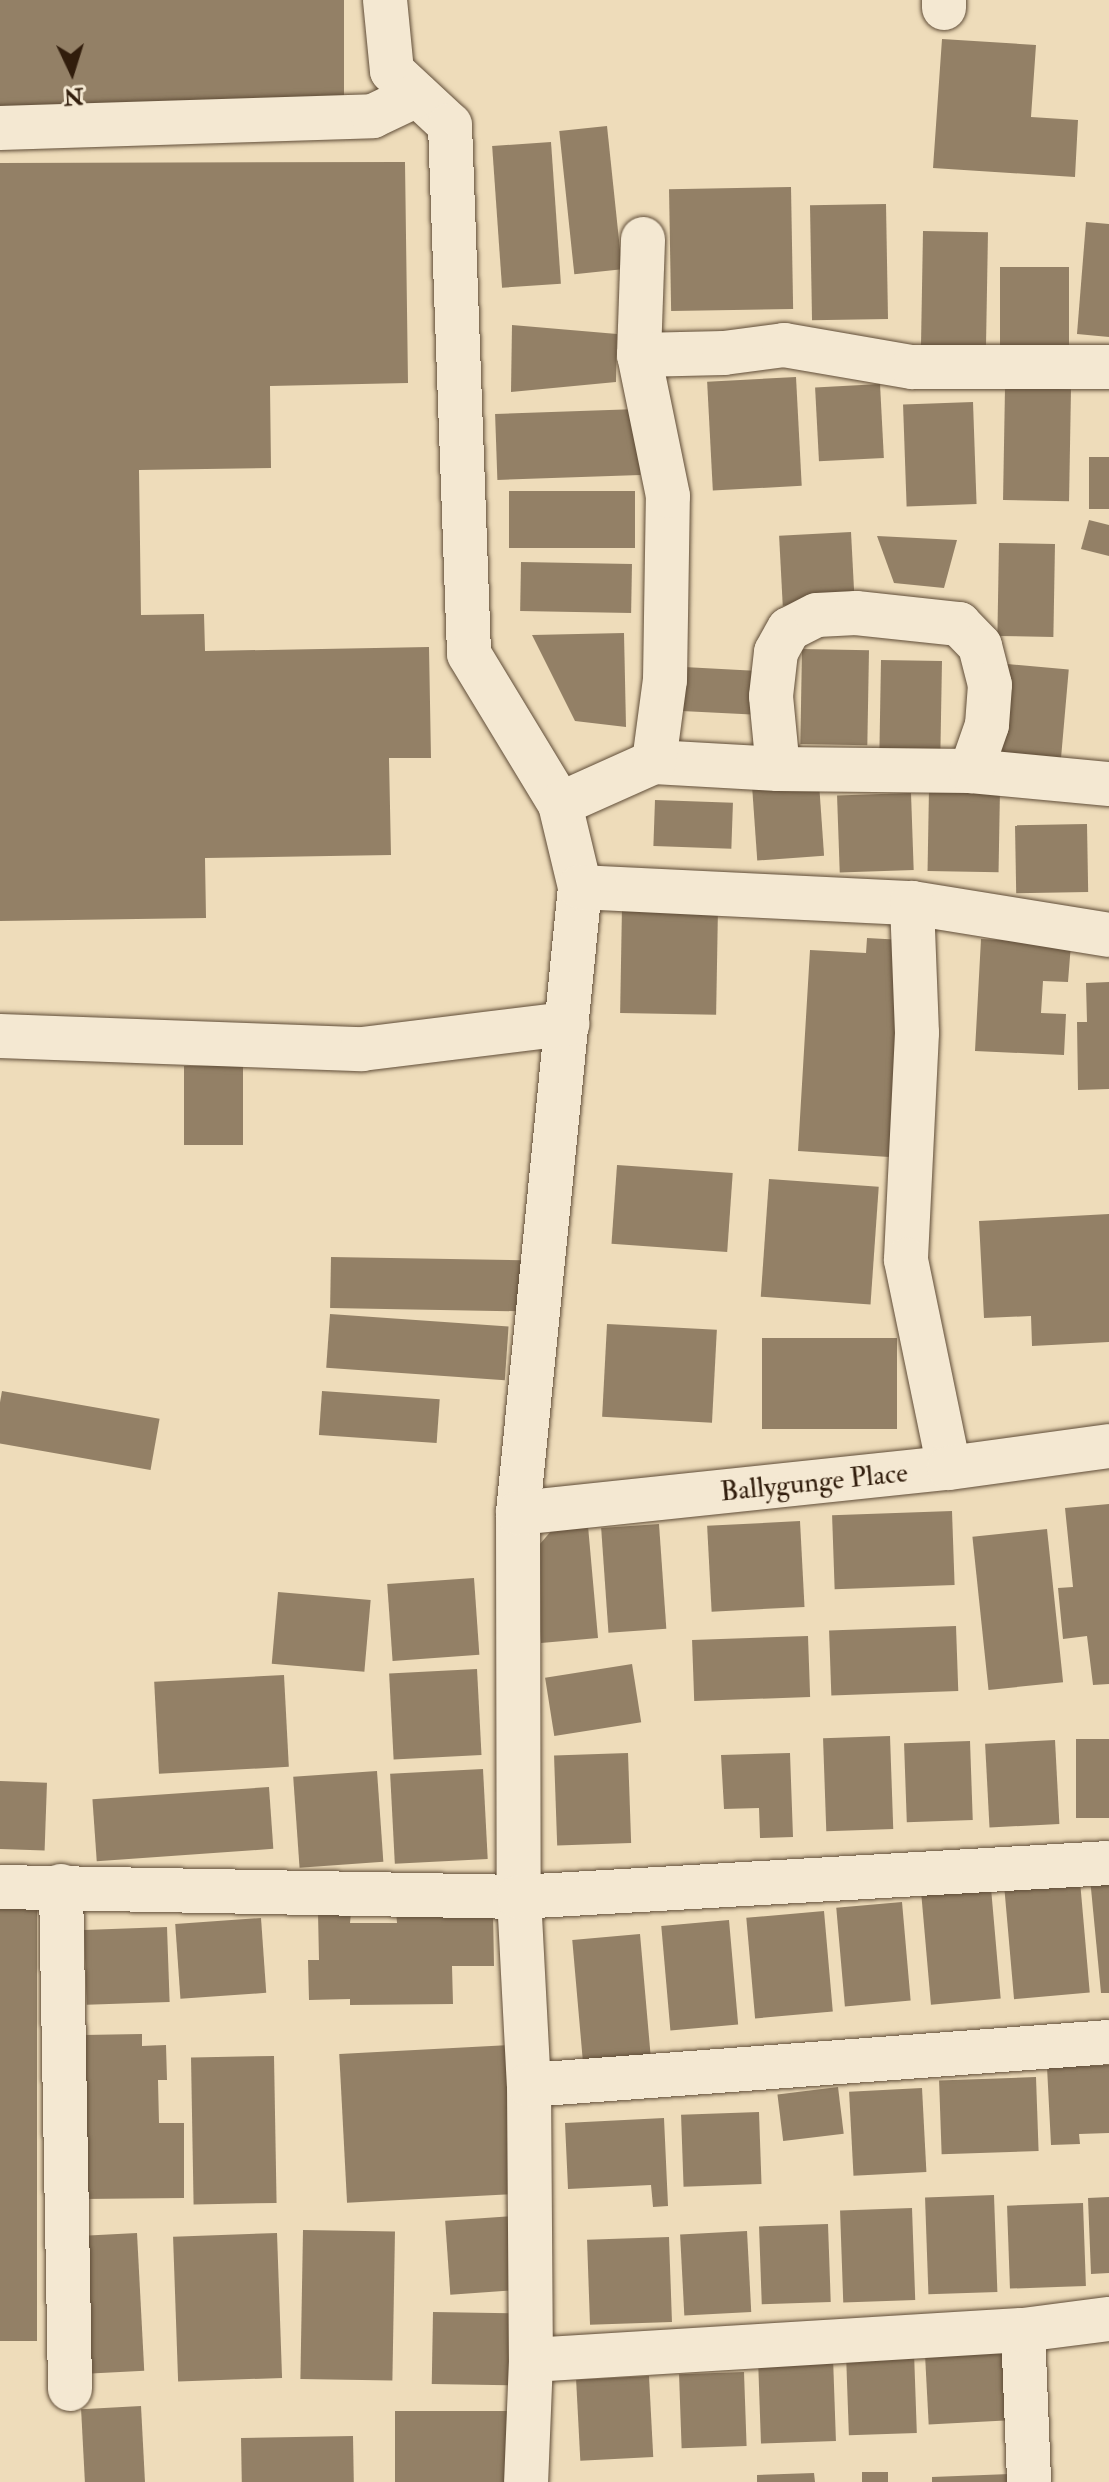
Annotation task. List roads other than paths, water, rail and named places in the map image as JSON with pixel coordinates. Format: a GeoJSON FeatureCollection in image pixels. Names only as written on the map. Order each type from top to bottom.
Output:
{"type":"FeatureCollection","features":[{"type":"Feature","properties":{"kind":"street"},"geometry":{"type":"LineString","coordinates":[[385,0],[392,71],[450,125],[469,654],[560,804],[580,887],[518,1513],[519,1897],[529,2085],[531,2360],[526,2482]]}},
{"type":"Feature","properties":{"kind":"street"},"geometry":{"type":"LineString","coordinates":[[0,128],[373,116],[417,95]]}},
{"type":"Feature","properties":{"kind":"street"},"geometry":{"type":"LineString","coordinates":[[643,239],[639,355],[668,496],[665,680],[654,762]]}},
{"type":"Feature","properties":{"kind":"street"},"geometry":{"type":"LineString","coordinates":[[639,355],[724,353],[784,345],[912,367],[1109,367]]}},
{"type":"Feature","properties":{"kind":"street"},"geometry":{"type":"LineString","coordinates":[[778,769],[771,696],[776,652],[789,629],[817,615],[856,613],[959,624],[980,646],[990,685],[987,725],[971,771]]}},
{"type":"Feature","properties":{"kind":"street"},"geometry":{"type":"LineString","coordinates":[[560,804],[654,762],[778,769],[971,771],[1109,784]]}},
{"type":"Feature","properties":{"kind":"street"},"geometry":{"type":"LineString","coordinates":[[580,887],[912,903],[1109,935]]}},
{"type":"Feature","properties":{"kind":"street"},"geometry":{"type":"LineString","coordinates":[[912,903],[917,1033],[906,1260],[949,1468]]}},
{"type":"Feature","properties":{"kind":"street"},"geometry":{"type":"LineString","coordinates":[[0,1036],[362,1049],[567,1024]]}},
{"type":"Feature","properties":{"kind":"street","name":"Ballygunge Place"},"geometry":{"type":"LineString","coordinates":[[518,1513],[949,1468],[1109,1446]]}},
{"type":"Feature","properties":{"kind":"street"},"geometry":{"type":"LineString","coordinates":[[0,1887],[519,1897],[1109,1863]]}},
{"type":"Feature","properties":{"kind":"street"},"geometry":{"type":"LineString","coordinates":[[61,1886],[70,2389]]}},
{"type":"Feature","properties":{"kind":"street"},"geometry":{"type":"LineString","coordinates":[[529,2085],[1109,2042]]}},
{"type":"Feature","properties":{"kind":"street"},"geometry":{"type":"LineString","coordinates":[[531,2360],[1023,2330],[1109,2319]]}},
{"type":"Feature","properties":{"kind":"street"},"geometry":{"type":"LineString","coordinates":[[1023,2330],[1029,2482]]}}]}
